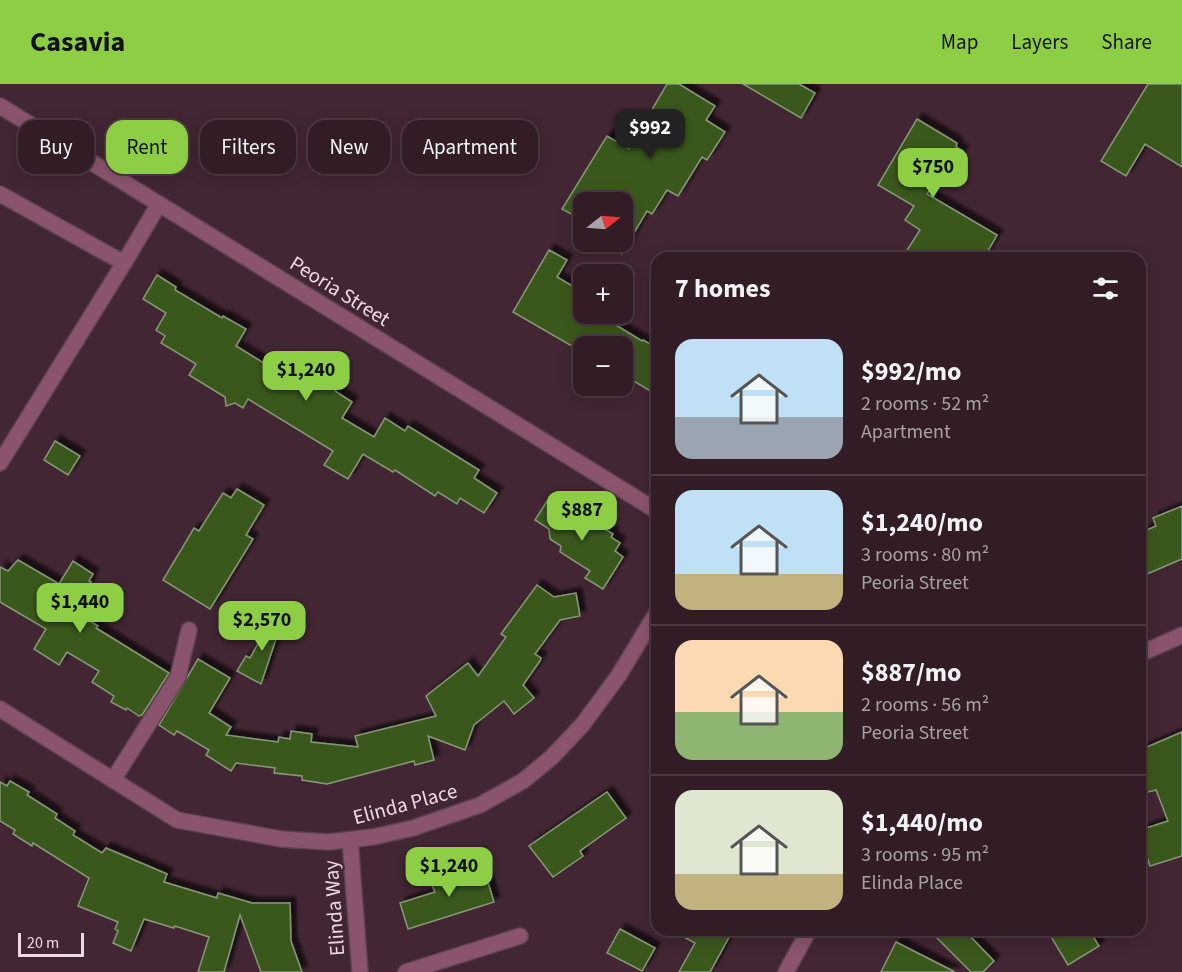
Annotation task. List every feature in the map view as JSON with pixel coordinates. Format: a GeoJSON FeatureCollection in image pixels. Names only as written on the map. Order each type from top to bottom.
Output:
{"type":"FeatureCollection","features":[{"type":"Feature","properties":{"kind":"street","name":"Peoria Street"},"geometry":{"type":"LineString","coordinates":[[0,106],[651,507]]}},
{"type":"Feature","properties":{"kind":"street"},"geometry":{"type":"LineString","coordinates":[[0,194],[124,263]]}},
{"type":"Feature","properties":{"kind":"street"},"geometry":{"type":"LineString","coordinates":[[0,463],[159,204]]}},
{"type":"Feature","properties":{"kind":"street","name":"Elinda Place"},"geometry":{"type":"LineString","coordinates":[[0,709],[177,820],[281,839],[328,842],[350,840],[413,828],[458,814],[480,805],[523,780],[552,758],[583,724],[619,675],[651,622]]}},
{"type":"Feature","properties":{"kind":"street"},"geometry":{"type":"LineString","coordinates":[[113,780],[178,677],[189,630]]}},
{"type":"Feature","properties":{"kind":"street"},"geometry":{"type":"LineString","coordinates":[[1146,651],[1182,635]]}},
{"type":"Feature","properties":{"kind":"street","name":"Elinda Way"},"geometry":{"type":"LineString","coordinates":[[350,840],[360,972]]}},
{"type":"Feature","properties":{"kind":"street"},"geometry":{"type":"LineString","coordinates":[[406,972],[520,936]]}},
{"type":"Feature","properties":{"kind":"street"},"geometry":{"type":"LineString","coordinates":[[786,972],[806,936]]}},
{"type":"Feature","properties":{"kind":"building"},"geometry":{"type":"Polygon","coordinates":[[[667,84],[679,84],[715,106],[706,120],[725,132],[707,160],[702,157],[678,196],[667,190],[652,214],[647,211],[633,235],[633,192],[573,192],[573,215],[562,209],[607,136],[629,149],[667,84]]]}},
{"type":"Feature","properties":{"kind":"building"},"geometry":{"type":"Polygon","coordinates":[[[743,84],[799,84],[815,93],[801,118],[743,84]]]}},
{"type":"Feature","properties":{"kind":"building"},"geometry":{"type":"Polygon","coordinates":[[[1148,84],[1182,84],[1182,167],[1145,144],[1126,176],[1101,161],[1148,84]]]}},
{"type":"Feature","properties":{"kind":"building"},"geometry":{"type":"Polygon","coordinates":[[[917,119],[957,143],[956,147],[963,151],[954,167],[946,162],[927,194],[997,235],[987,252],[906,252],[920,230],[905,220],[914,206],[878,185],[917,119]]]}},
{"type":"Feature","properties":{"kind":"building"},"geometry":{"type":"Polygon","coordinates":[[[549,250],[567,260],[557,277],[573,286],[573,324],[614,324],[651,345],[651,391],[633,381],[633,336],[573,336],[573,345],[513,312],[549,250]]]}},
{"type":"Feature","properties":{"kind":"building"},"geometry":{"type":"Polygon","coordinates":[[[157,275],[176,287],[175,290],[222,318],[223,316],[246,329],[236,346],[283,375],[293,358],[337,388],[335,391],[352,402],[342,418],[374,437],[385,418],[405,431],[408,426],[479,470],[474,478],[497,493],[484,513],[460,498],[457,504],[438,492],[435,496],[395,470],[393,472],[363,454],[348,479],[324,465],[333,451],[248,399],[243,408],[235,403],[226,406],[225,397],[189,375],[196,364],[161,343],[165,336],[156,330],[166,313],[143,299],[157,275]]]}},
{"type":"Feature","properties":{"kind":"building"},"geometry":{"type":"Polygon","coordinates":[[[55,441],[80,456],[68,475],[44,460],[55,441]]]}},
{"type":"Feature","properties":{"kind":"building"},"geometry":{"type":"Polygon","coordinates":[[[237,489],[264,505],[246,535],[253,539],[210,609],[163,580],[194,528],[199,531],[223,493],[231,498],[237,489]]]}},
{"type":"Feature","properties":{"kind":"building"},"geometry":{"type":"Polygon","coordinates":[[[549,498],[591,524],[593,522],[613,534],[611,537],[620,543],[615,551],[623,557],[603,589],[585,578],[590,571],[560,552],[561,546],[550,539],[549,529],[535,520],[549,498]]]}},
{"type":"Feature","properties":{"kind":"building"},"geometry":{"type":"Polygon","coordinates":[[[1182,506],[1182,559],[1146,574],[1146,530],[1156,526],[1153,518],[1182,506]]]}},
{"type":"Feature","properties":{"kind":"building"},"geometry":{"type":"Polygon","coordinates":[[[18,560],[59,584],[73,561],[93,574],[89,581],[91,582],[72,611],[169,673],[142,715],[139,716],[111,702],[114,696],[92,682],[99,671],[67,652],[59,665],[34,649],[46,629],[0,602],[0,567],[8,571],[18,560]]]}},
{"type":"Feature","properties":{"kind":"building"},"geometry":{"type":"Polygon","coordinates":[[[537,585],[554,597],[576,593],[580,616],[560,620],[535,654],[541,658],[540,661],[523,685],[534,698],[514,714],[504,701],[474,725],[465,750],[428,736],[434,760],[415,765],[414,761],[327,784],[302,780],[302,776],[274,773],[275,768],[236,763],[231,771],[206,755],[209,750],[177,731],[174,735],[159,725],[198,659],[230,678],[209,713],[231,727],[226,735],[278,742],[279,737],[290,739],[291,731],[312,734],[311,742],[358,747],[355,736],[436,716],[426,696],[468,663],[478,676],[506,637],[501,634],[537,585]]]}},
{"type":"Feature","properties":{"kind":"building"},"geometry":{"type":"Polygon","coordinates":[[[276,611],[284,615],[261,684],[237,671],[246,656],[250,658],[276,611]]]}},
{"type":"Feature","properties":{"kind":"building"},"geometry":{"type":"Polygon","coordinates":[[[1182,732],[1182,856],[1150,866],[1146,857],[1146,828],[1168,821],[1156,790],[1146,792],[1146,747],[1182,732]]]}},
{"type":"Feature","properties":{"kind":"building"},"geometry":{"type":"Polygon","coordinates":[[[10,781],[29,792],[27,795],[57,814],[55,818],[75,831],[73,835],[102,853],[106,848],[167,874],[164,882],[217,898],[218,893],[252,903],[290,903],[291,941],[302,972],[261,972],[240,915],[224,972],[198,972],[209,937],[175,926],[174,928],[144,919],[131,951],[113,943],[118,931],[115,929],[118,922],[78,906],[89,878],[33,843],[32,846],[13,834],[15,830],[0,821],[0,782],[7,786],[10,781]]]}},
{"type":"Feature","properties":{"kind":"building"},"geometry":{"type":"Polygon","coordinates":[[[607,792],[626,818],[580,851],[583,856],[553,877],[529,846],[607,792]]]}},
{"type":"Feature","properties":{"kind":"building"},"geometry":{"type":"Polygon","coordinates":[[[483,866],[494,902],[408,929],[400,903],[435,892],[431,883],[483,866]]]}},
{"type":"Feature","properties":{"kind":"building"},"geometry":{"type":"Polygon","coordinates":[[[620,929],[655,948],[642,971],[607,953],[620,929]]]}},
{"type":"Feature","properties":{"kind":"building"},"geometry":{"type":"Polygon","coordinates":[[[682,936],[730,936],[710,972],[679,972],[695,943],[682,936]]]}},
{"type":"Feature","properties":{"kind":"building"},"geometry":{"type":"Polygon","coordinates":[[[935,936],[970,936],[994,961],[983,972],[971,972],[935,936]]]}},
{"type":"Feature","properties":{"kind":"building"},"geometry":{"type":"Polygon","coordinates":[[[1051,936],[1093,936],[1099,946],[1068,965],[1051,936]]]}},
{"type":"Feature","properties":{"kind":"building"},"geometry":{"type":"Polygon","coordinates":[[[896,942],[955,972],[881,972],[896,942]]]}}]}
